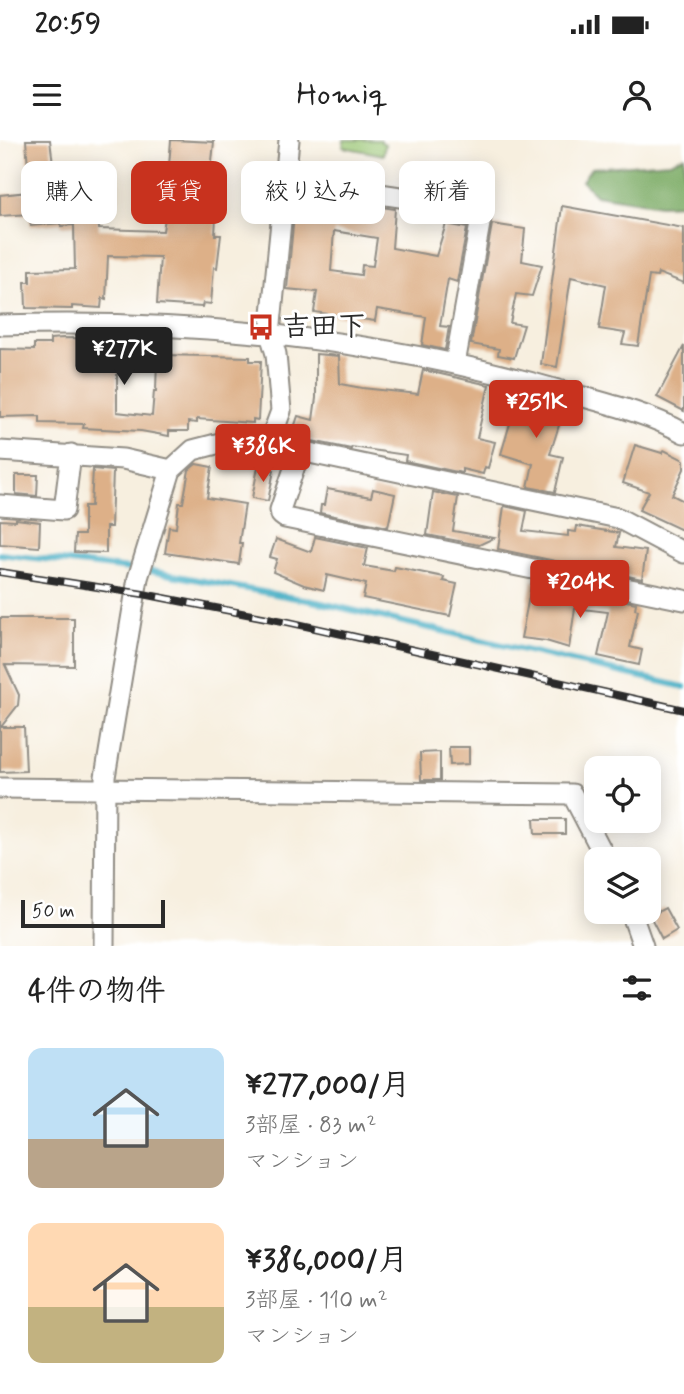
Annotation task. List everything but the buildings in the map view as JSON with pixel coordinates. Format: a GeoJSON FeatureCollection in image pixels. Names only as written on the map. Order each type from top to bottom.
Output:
{"type":"FeatureCollection","features":[{"type":"Feature","properties":{"kind":"street"},"geometry":{"type":"LineString","coordinates":[[286,161],[289,140]]}},
{"type":"Feature","properties":{"kind":"street"},"geometry":{"type":"LineString","coordinates":[[385,195],[481,218],[455,364]]}},
{"type":"Feature","properties":{"kind":"street"},"geometry":{"type":"LineString","coordinates":[[271,438],[281,411],[276,354],[270,334],[280,224]]}},
{"type":"Feature","properties":{"kind":"street"},"geometry":{"type":"LineString","coordinates":[[0,325],[133,324],[270,334],[399,351],[499,373],[617,407],[684,433]]}},
{"type":"Feature","properties":{"kind":"street"},"geometry":{"type":"LineString","coordinates":[[104,946],[105,789],[138,578],[171,470],[193,450],[228,441],[271,438],[300,451],[618,518],[684,553]]}},
{"type":"Feature","properties":{"kind":"street"},"geometry":{"type":"LineString","coordinates":[[0,451],[123,459],[171,470]]}},
{"type":"Feature","properties":{"kind":"street"},"geometry":{"type":"LineString","coordinates":[[300,451],[281,510],[281,515],[285,517],[684,600]]}},
{"type":"Feature","properties":{"kind":"street"},"geometry":{"type":"LineString","coordinates":[[0,505],[64,510],[71,454]]}},
{"type":"Feature","properties":{"kind":"street"},"geometry":{"type":"LineString","coordinates":[[0,788],[572,794],[600,847]]}},
{"type":"Feature","properties":{"kind":"street"},"geometry":{"type":"LineString","coordinates":[[635,924],[643,946]]}},
{"type":"Feature","properties":{"kind":"green space"},"geometry":{"type":"Polygon","coordinates":[[[344,140],[381,140],[385,144],[383,155],[343,147],[344,140]]]}},
{"type":"Feature","properties":{"kind":"green space"},"geometry":{"type":"Polygon","coordinates":[[[684,156],[684,204],[660,205],[596,195],[582,181],[591,168],[670,162],[684,156]]]}},
{"type":"Feature","properties":{"kind":"waterway"},"geometry":{"type":"LineString","coordinates":[[0,554],[130,569]]}},
{"type":"Feature","properties":{"kind":"waterway"},"geometry":{"type":"LineString","coordinates":[[150,571],[317,602],[684,687]]}},
{"type":"Feature","properties":{"kind":"railway"},"geometry":{"type":"LineString","coordinates":[[0,572],[143,594],[288,622],[684,710]]}},
{"type":"Feature","properties":{"kind":"place","name":"吉田下"},"geometry":{"type":"Point","coordinates":[261,327]}}]}
